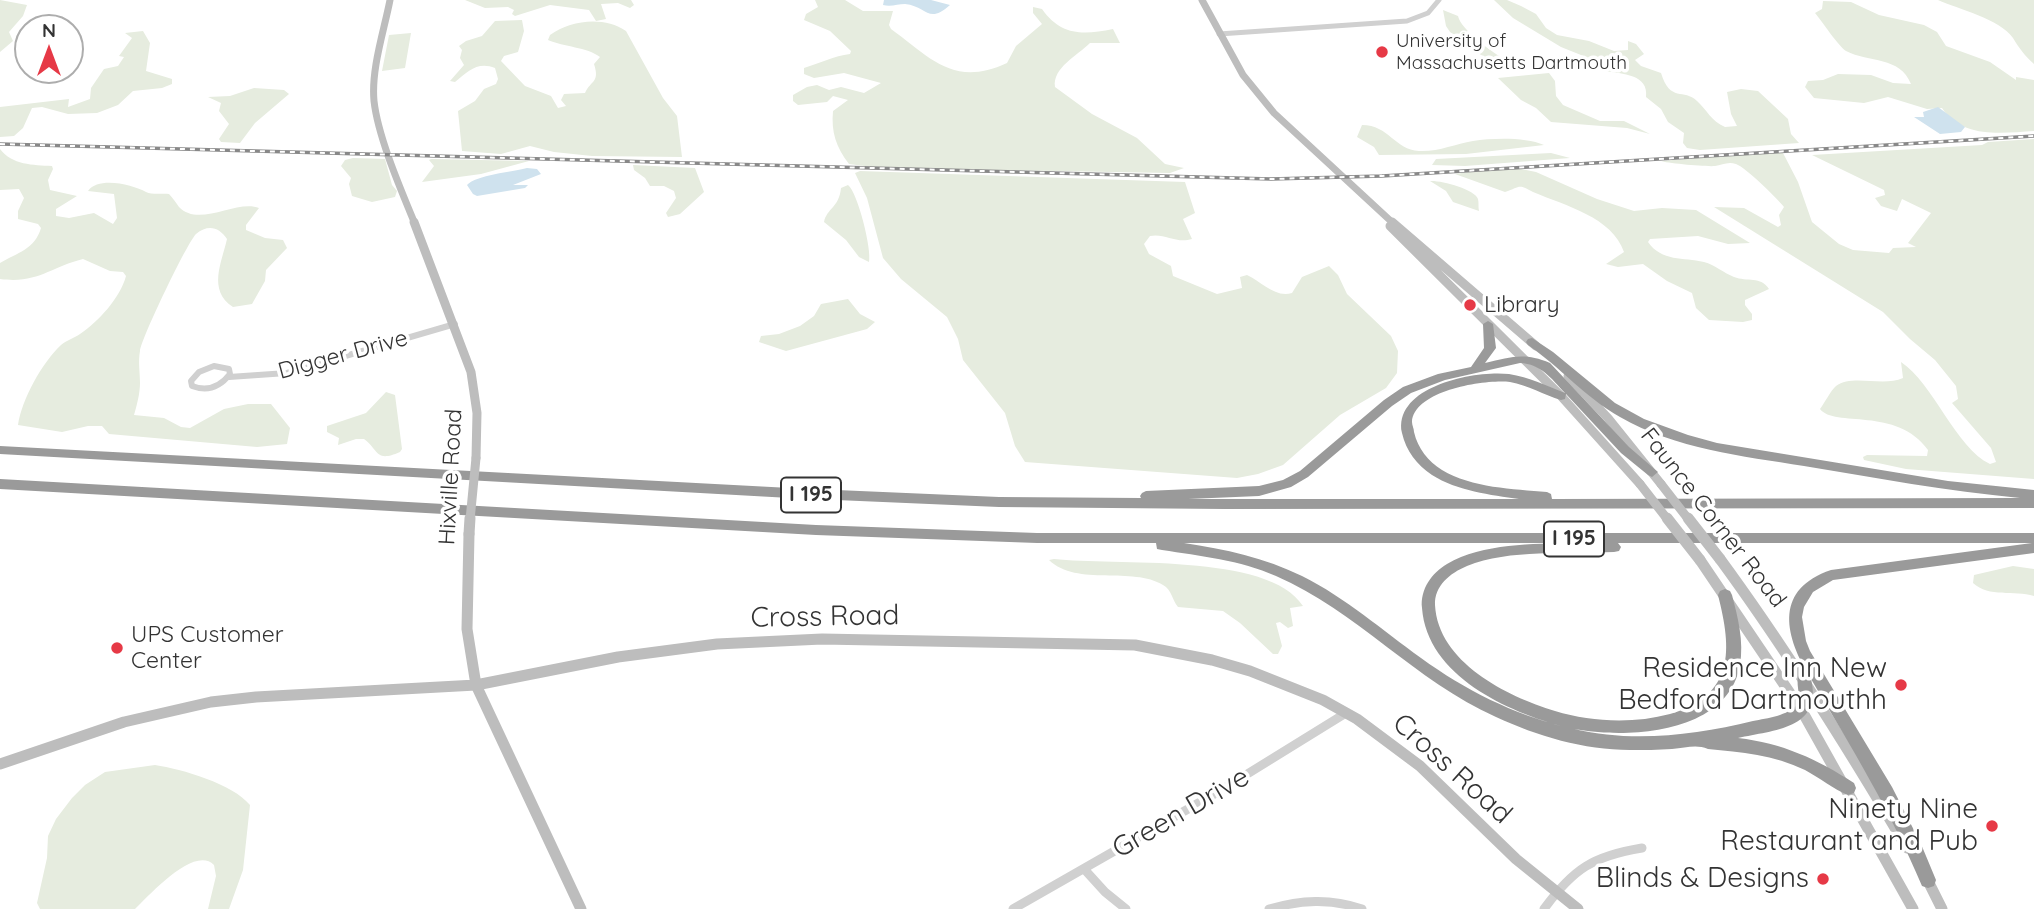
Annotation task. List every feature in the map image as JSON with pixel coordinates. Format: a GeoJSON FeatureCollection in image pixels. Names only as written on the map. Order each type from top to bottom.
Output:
{"type":"FeatureCollection","features":[{"type":"Feature","properties":{"kind":"highway"},"geometry":{"type":"LineString","coordinates":[[1474,369],[1490,348],[1492,339],[1488,324]]}},
{"type":"Feature","properties":{"kind":"highway"},"geometry":{"type":"LineString","coordinates":[[1532,342],[1558,360],[1595,395],[1611,406],[1647,425],[1681,438],[1717,447],[1948,486],[2034,495]]}},
{"type":"Feature","properties":{"kind":"highway"},"geometry":{"type":"LineString","coordinates":[[1044,503],[1125,496],[1259,491],[1278,486],[1304,474],[1407,390],[1430,380],[1524,359],[1546,366],[1625,450],[1652,472]]}},
{"type":"Feature","properties":{"kind":"highway"},"geometry":{"type":"LineString","coordinates":[[1561,396],[1529,383],[1502,377],[1455,385],[1433,391],[1415,404],[1408,415],[1408,435],[1418,453],[1430,466],[1465,485],[1496,493],[1624,503]]}},
{"type":"Feature","properties":{"kind":"highway","name":"I 195"},"geometry":{"type":"LineString","coordinates":[[0,450],[790,494],[1044,503],[2034,503]]}},
{"type":"Feature","properties":{"kind":"highway","name":"I 195"},"geometry":{"type":"LineString","coordinates":[[0,484],[829,531],[1114,538],[2034,538]]}},
{"type":"Feature","properties":{"kind":"highway"},"geometry":{"type":"LineString","coordinates":[[1114,538],[1228,555],[1282,573],[1329,598],[1450,684],[1482,702],[1541,728],[1580,740],[1612,744],[1690,740],[1791,718],[1802,711],[1808,695],[1804,679]]}},
{"type":"Feature","properties":{"kind":"highway"},"geometry":{"type":"LineString","coordinates":[[1669,539],[1617,547],[1495,554],[1467,560],[1442,574],[1432,588],[1428,613],[1432,629],[1449,656],[1468,674],[1531,710],[1587,725],[1644,726],[1695,711],[1714,697],[1727,680],[1734,663],[1735,635],[1725,595]]}},
{"type":"Feature","properties":{"kind":"highway"},"geometry":{"type":"LineString","coordinates":[[1928,880],[1913,839],[1889,792],[1804,654],[1797,635],[1796,607],[1808,588],[1831,575],[2034,548]]}},
{"type":"Feature","properties":{"kind":"highway"},"geometry":{"type":"LineString","coordinates":[[1690,740],[1754,746],[1793,755],[1847,788]]}},
{"type":"Feature","properties":{"kind":"street","name":"Hixville Road"},"geometry":{"type":"LineString","coordinates":[[390,0],[376,78],[375,106],[391,162],[455,324],[475,387],[478,423],[465,621],[468,650],[476,685],[581,909]]}},
{"type":"Feature","properties":{"kind":"street","name":"Faunce Corner Road"},"geometry":{"type":"LineString","coordinates":[[1202,0],[1243,75],[1264,103],[1379,212],[1561,396],[1640,484],[1700,560],[1802,711],[1913,909]]}},
{"type":"Feature","properties":{"kind":"street"},"geometry":{"type":"LineString","coordinates":[[1219,34],[1407,22],[1428,13],[1439,0]]}},
{"type":"Feature","properties":{"kind":"street","name":"Faunce Corner Road"},"geometry":{"type":"LineString","coordinates":[[1379,212],[1532,342],[1598,408],[1652,472],[1720,559],[1804,679],[1928,880],[1942,909]]}},
{"type":"Feature","properties":{"kind":"street"},"geometry":{"type":"LineString","coordinates":[[1432,268],[1442,263]]}},
{"type":"Feature","properties":{"kind":"street","name":"Digger Drive"},"geometry":{"type":"LineString","coordinates":[[229,377],[229,369],[214,366],[195,375],[191,384],[194,388],[207,389],[229,377],[287,373],[367,347],[455,324]]}},
{"type":"Feature","properties":{"kind":"street","name":"Cross Road"},"geometry":{"type":"LineString","coordinates":[[0,764],[124,722],[211,702],[256,697],[476,685],[670,649],[769,640],[1135,645],[1185,652],[1222,661],[1292,686],[1346,713],[1419,765],[1514,858],[1555,894],[1578,909]]}},
{"type":"Feature","properties":{"kind":"street","name":"Green Drive"},"geometry":{"type":"LineString","coordinates":[[1013,909],[1085,870],[1346,713]]}},
{"type":"Feature","properties":{"kind":"street"},"geometry":{"type":"LineString","coordinates":[[1544,909],[1576,871],[1594,859],[1642,848]]}},
{"type":"Feature","properties":{"kind":"street"},"geometry":{"type":"LineString","coordinates":[[1085,870],[1105,892],[1126,909]]}},
{"type":"Feature","properties":{"kind":"street"},"geometry":{"type":"LineString","coordinates":[[1269,909],[1318,900],[1341,902],[1362,909]]}},
{"type":"Feature","properties":{"kind":"shaded area"},"geometry":{"type":"Polygon","coordinates":[[[0,0],[27,5],[24,14],[14,14],[14,26],[9,32],[13,41],[0,52],[0,0]]]}},
{"type":"Feature","properties":{"kind":"shaded area"},"geometry":{"type":"Polygon","coordinates":[[[465,0],[631,0],[634,5],[630,8],[618,3],[601,4],[606,19],[596,21],[589,10],[550,5],[515,16],[512,14],[514,10],[508,7],[485,8],[465,0]]]}},
{"type":"Feature","properties":{"kind":"shaded area"},"geometry":{"type":"Polygon","coordinates":[[[815,0],[845,0],[863,11],[893,11],[889,25],[891,29],[931,59],[957,71],[988,70],[1007,63],[1016,46],[1042,24],[1033,13],[1033,7],[1042,9],[1049,18],[1065,29],[1092,32],[1113,29],[1120,43],[1090,43],[1062,68],[1055,80],[1055,87],[1092,114],[1137,138],[1165,164],[1184,168],[1170,173],[879,168],[849,164],[835,139],[833,126],[833,111],[848,100],[833,96],[827,102],[798,105],[793,101],[793,95],[817,85],[829,90],[841,87],[864,93],[881,83],[844,73],[814,78],[804,74],[804,68],[850,54],[851,51],[830,31],[804,20],[806,14],[818,7],[815,0]]]}},
{"type":"Feature","properties":{"kind":"shaded area"},"geometry":{"type":"Polygon","coordinates":[[[1494,0],[1507,0],[1536,14],[1546,28],[1557,35],[1589,41],[1614,51],[1628,50],[1628,41],[1636,44],[1644,54],[1635,60],[1641,66],[1661,73],[1673,92],[1692,97],[1716,122],[1725,127],[1737,126],[1731,114],[1727,92],[1741,89],[1758,91],[1788,119],[1791,134],[1799,143],[1700,150],[1687,148],[1683,143],[1684,133],[1668,122],[1661,109],[1646,97],[1646,89],[1639,79],[1605,71],[1601,63],[1561,47],[1513,18],[1494,0]]]}},
{"type":"Feature","properties":{"kind":"shaded area"},"geometry":{"type":"Polygon","coordinates":[[[1938,0],[2034,0],[2034,64],[1999,25],[1938,0]]]}},
{"type":"Feature","properties":{"kind":"shaded area"},"geometry":{"type":"Polygon","coordinates":[[[1823,1],[1851,2],[1879,15],[1924,25],[1937,32],[1946,46],[1990,62],[2016,80],[2016,77],[2034,80],[2034,131],[1983,132],[1960,125],[1942,108],[1927,109],[1888,97],[1864,103],[1814,98],[1805,87],[1808,81],[1823,80],[1838,74],[1871,75],[1893,83],[1911,84],[1906,75],[1892,64],[1855,55],[1843,49],[1815,13],[1822,9],[1823,1]]]}},
{"type":"Feature","properties":{"kind":"shaded area"},"geometry":{"type":"Polygon","coordinates":[[[1443,10],[1458,16],[1471,34],[1507,61],[1510,67],[1486,58],[1450,32],[1443,10]]]}},
{"type":"Feature","properties":{"kind":"shaded area"},"geometry":{"type":"Polygon","coordinates":[[[522,20],[524,31],[518,52],[504,56],[501,61],[525,86],[551,96],[558,108],[566,106],[561,100],[564,94],[585,93],[595,78],[594,64],[600,57],[589,51],[548,40],[550,35],[568,26],[588,22],[608,23],[626,31],[663,98],[677,116],[682,157],[592,156],[554,152],[530,146],[501,154],[462,151],[458,111],[475,101],[484,89],[496,84],[498,79],[495,68],[478,66],[455,82],[450,81],[464,65],[459,46],[482,36],[495,21],[522,20]]]}},
{"type":"Feature","properties":{"kind":"shaded area"},"geometry":{"type":"Polygon","coordinates":[[[143,31],[150,43],[146,71],[172,79],[172,84],[162,88],[133,91],[118,105],[97,113],[68,114],[42,107],[32,108],[23,128],[14,136],[0,137],[0,107],[69,99],[68,107],[90,99],[91,88],[104,69],[118,66],[124,57],[119,56],[132,38],[125,33],[143,31]]]}},
{"type":"Feature","properties":{"kind":"shaded area"},"geometry":{"type":"Polygon","coordinates":[[[411,33],[405,68],[382,71],[389,35],[411,33]]]}},
{"type":"Feature","properties":{"kind":"shaded area"},"geometry":{"type":"Polygon","coordinates":[[[1549,73],[1555,81],[1556,96],[1563,105],[1600,121],[1624,121],[1650,134],[1627,128],[1551,122],[1536,108],[1521,100],[1498,78],[1549,73]]]}},
{"type":"Feature","properties":{"kind":"shaded area"},"geometry":{"type":"Polygon","coordinates":[[[254,88],[284,90],[289,94],[255,123],[240,143],[221,142],[219,139],[229,124],[219,111],[221,103],[208,97],[230,96],[254,88]]]}},
{"type":"Feature","properties":{"kind":"shaded area"},"geometry":{"type":"Polygon","coordinates":[[[1362,125],[1379,129],[1404,147],[1419,151],[1490,139],[1519,139],[1544,145],[1466,154],[1379,155],[1374,147],[1357,137],[1362,125]]]}},
{"type":"Feature","properties":{"kind":"shaded area"},"geometry":{"type":"Polygon","coordinates":[[[2034,139],[2034,479],[1906,469],[1864,460],[1863,457],[1867,455],[1927,456],[1928,450],[1915,436],[1900,428],[1868,420],[1838,417],[1820,409],[1834,388],[1843,383],[1903,378],[1901,362],[1924,385],[1966,444],[1990,464],[1996,462],[1991,448],[1952,403],[1958,399],[1956,386],[1935,360],[1883,312],[1714,207],[1744,208],[1778,227],[1781,225],[1779,215],[1784,207],[1768,190],[1733,163],[1711,166],[1661,161],[1774,151],[1783,153],[1798,182],[1812,222],[1839,244],[1853,250],[1889,253],[1893,248],[1916,247],[1908,243],[1931,213],[1902,199],[1897,211],[1881,206],[1875,198],[1885,195],[1884,190],[1812,155],[1982,145],[1988,142],[2034,139]]]}},
{"type":"Feature","properties":{"kind":"shaded area"},"geometry":{"type":"Polygon","coordinates":[[[0,149],[17,161],[52,166],[48,180],[50,190],[77,196],[56,209],[56,216],[69,218],[94,213],[113,224],[117,218],[114,194],[88,191],[93,186],[108,183],[151,193],[169,194],[187,213],[197,215],[240,207],[259,208],[246,225],[246,230],[265,238],[283,240],[287,248],[266,270],[265,281],[252,304],[233,307],[225,300],[218,284],[227,239],[213,228],[196,234],[175,271],[143,342],[134,415],[164,418],[181,427],[190,428],[224,409],[248,404],[271,404],[290,428],[287,444],[257,447],[109,434],[102,426],[62,432],[18,425],[28,393],[47,361],[61,345],[80,334],[101,316],[119,293],[126,276],[123,272],[110,271],[83,259],[34,277],[0,279],[0,263],[30,246],[41,228],[38,224],[18,219],[18,211],[24,198],[19,189],[0,190],[0,149]]]}},
{"type":"Feature","properties":{"kind":"shaded area"},"geometry":{"type":"Polygon","coordinates":[[[1551,153],[1570,158],[1465,166],[1432,165],[1436,159],[1551,153]]]}},
{"type":"Feature","properties":{"kind":"shaded area"},"geometry":{"type":"Polygon","coordinates":[[[385,159],[392,185],[397,191],[395,197],[372,202],[352,196],[349,184],[351,178],[341,166],[345,160],[385,159]]]}},
{"type":"Feature","properties":{"kind":"shaded area"},"geometry":{"type":"Polygon","coordinates":[[[429,160],[529,161],[481,174],[422,182],[434,166],[429,160]]]}},
{"type":"Feature","properties":{"kind":"shaded area"},"geometry":{"type":"Polygon","coordinates":[[[633,165],[695,168],[704,192],[680,214],[668,217],[666,213],[676,198],[674,191],[664,186],[650,186],[645,178],[634,170],[633,165]]]}},
{"type":"Feature","properties":{"kind":"shaded area"},"geometry":{"type":"Polygon","coordinates":[[[1495,168],[1536,172],[1597,199],[1634,211],[1662,208],[1696,210],[1750,243],[1728,244],[1698,236],[1650,239],[1648,242],[1666,256],[1704,262],[1734,277],[1762,282],[1769,289],[1745,300],[1752,320],[1709,320],[1696,308],[1692,293],[1667,281],[1643,264],[1618,267],[1606,264],[1624,252],[1618,240],[1599,221],[1524,188],[1505,192],[1455,174],[1495,168]]]}},
{"type":"Feature","properties":{"kind":"shaded area"},"geometry":{"type":"Polygon","coordinates":[[[860,171],[1185,182],[1195,213],[1183,219],[1192,239],[1150,236],[1144,244],[1149,254],[1171,266],[1173,276],[1217,294],[1242,288],[1240,277],[1247,275],[1274,291],[1286,294],[1292,293],[1302,277],[1329,266],[1338,275],[1347,294],[1391,336],[1398,351],[1397,373],[1386,388],[1340,415],[1283,465],[1258,474],[1237,478],[1025,462],[1015,446],[1005,413],[963,360],[958,339],[947,317],[901,279],[883,258],[867,198],[855,173],[860,171]]]}},
{"type":"Feature","properties":{"kind":"shaded area"},"geometry":{"type":"Polygon","coordinates":[[[1430,181],[1471,192],[1478,199],[1479,211],[1453,202],[1446,191],[1430,181]]]}},
{"type":"Feature","properties":{"kind":"shaded area"},"geometry":{"type":"Polygon","coordinates":[[[848,185],[856,199],[863,222],[869,262],[859,257],[846,240],[824,222],[838,200],[841,188],[848,185]]]}},
{"type":"Feature","properties":{"kind":"shaded area"},"geometry":{"type":"Polygon","coordinates":[[[848,299],[860,314],[875,322],[867,329],[786,351],[759,342],[761,336],[779,334],[800,326],[814,316],[821,304],[848,299]]]}},
{"type":"Feature","properties":{"kind":"shaded area"},"geometry":{"type":"Polygon","coordinates":[[[386,392],[395,395],[402,449],[400,452],[382,456],[364,439],[338,445],[339,438],[327,432],[327,426],[366,413],[386,392]]]}},
{"type":"Feature","properties":{"kind":"shaded area"},"geometry":{"type":"Polygon","coordinates":[[[1049,560],[1225,569],[1258,577],[1285,589],[1303,606],[1290,608],[1293,626],[1288,628],[1280,622],[1276,623],[1282,646],[1278,654],[1273,654],[1223,611],[1178,607],[1166,587],[1151,580],[1074,573],[1049,560]]]}},
{"type":"Feature","properties":{"kind":"shaded area"},"geometry":{"type":"Polygon","coordinates":[[[2013,566],[2034,569],[2034,596],[1986,591],[1973,583],[1974,575],[2013,566]]]}},
{"type":"Feature","properties":{"kind":"shaded area"},"geometry":{"type":"Polygon","coordinates":[[[155,765],[220,784],[250,805],[243,870],[229,909],[208,909],[216,876],[214,865],[195,861],[173,874],[135,909],[40,909],[37,903],[47,858],[48,836],[56,819],[72,798],[85,785],[105,772],[155,765]]]}},
{"type":"Feature","properties":{"kind":"water"},"geometry":{"type":"Polygon","coordinates":[[[884,0],[931,0],[950,5],[937,14],[932,14],[912,5],[883,5],[884,0]]]}},
{"type":"Feature","properties":{"kind":"water"},"geometry":{"type":"Polygon","coordinates":[[[1938,107],[1965,127],[1961,132],[1940,134],[1914,117],[1924,117],[1923,112],[1938,107]]]}},
{"type":"Feature","properties":{"kind":"water"},"geometry":{"type":"Polygon","coordinates":[[[527,168],[537,169],[541,174],[513,185],[528,185],[525,188],[477,196],[467,185],[486,176],[527,168]]]}},
{"type":"Feature","properties":{"kind":"railway"},"geometry":{"type":"LineString","coordinates":[[0,144],[1271,179],[1382,176],[2034,136]]}},
{"type":"Feature","properties":{"kind":"place","name":"University of Massachusetts Dartmouth"},"geometry":{"type":"Point","coordinates":[1382,52]}},
{"type":"Feature","properties":{"kind":"place","name":"Library"},"geometry":{"type":"Point","coordinates":[1470,305]}},
{"type":"Feature","properties":{"kind":"place","name":"UPS Customer Center"},"geometry":{"type":"Point","coordinates":[117,648]}},
{"type":"Feature","properties":{"kind":"place","name":"Residence Inn New Bedford Dartmouthh"},"geometry":{"type":"Point","coordinates":[1901,685]}},
{"type":"Feature","properties":{"kind":"place","name":"Ninety Nine Restaurant and Pub"},"geometry":{"type":"Point","coordinates":[1992,826]}},
{"type":"Feature","properties":{"kind":"place","name":"Blinds & Designs"},"geometry":{"type":"Point","coordinates":[1823,879]}}]}
